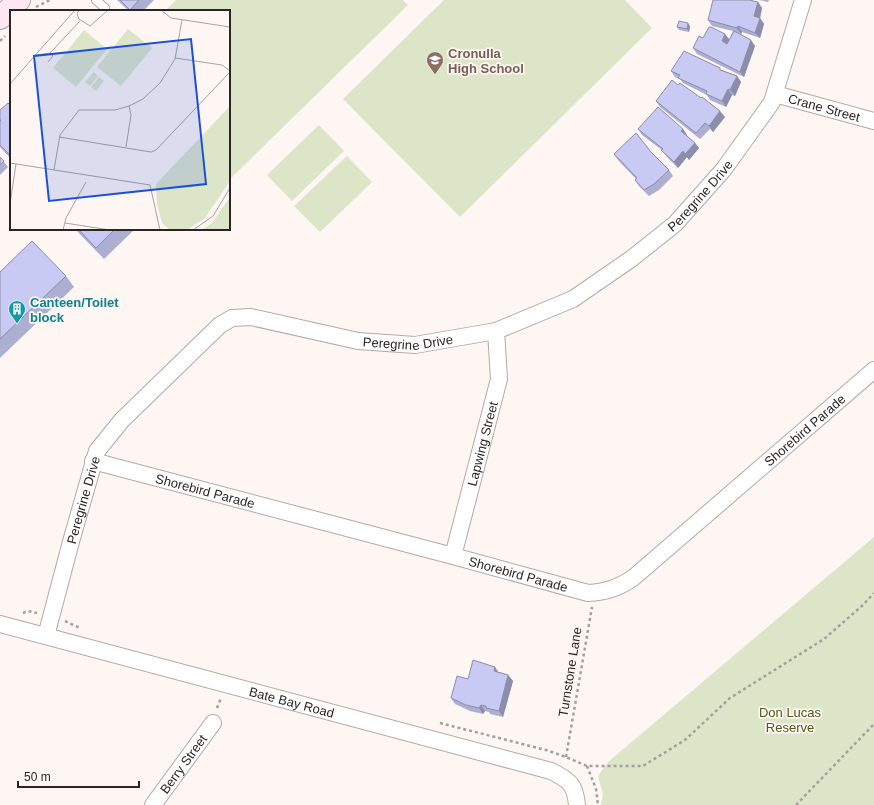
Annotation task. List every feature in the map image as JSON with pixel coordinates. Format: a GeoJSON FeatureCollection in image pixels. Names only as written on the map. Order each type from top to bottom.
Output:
{"type":"FeatureCollection","features":[{"type":"Feature","properties":{"kind":"main road"},"geometry":{"type":"LineString","coordinates":[[0,18],[19,0]]}},
{"type":"Feature","properties":{"kind":"street","name":"Peregrine Drive"},"geometry":{"type":"LineString","coordinates":[[46,636],[97,451],[122,420],[220,325],[232,318],[251,318],[358,341],[415,345],[496,331],[573,299],[631,259],[675,224],[724,169],[772,102],[803,0]]}},
{"type":"Feature","properties":{"kind":"street","name":"Crane Street"},"geometry":{"type":"LineString","coordinates":[[775,94],[874,121]]}},
{"type":"Feature","properties":{"kind":"street","name":"Lapwing Street"},"geometry":{"type":"LineString","coordinates":[[453,556],[499,379],[496,331]]}},
{"type":"Feature","properties":{"kind":"street","name":"Shorebird Parade"},"geometry":{"type":"LineString","coordinates":[[93,461],[588,593],[599,592],[618,588],[633,578],[874,370]]}},
{"type":"Feature","properties":{"kind":"street","name":"Bate Bay Road"},"geometry":{"type":"LineString","coordinates":[[0,624],[551,771],[566,778],[577,799]]}},
{"type":"Feature","properties":{"kind":"street","name":"Berry Street"},"geometry":{"type":"LineString","coordinates":[[153,805],[213,723]]}},
{"type":"Feature","properties":{"kind":"lane"},"geometry":{"type":"LineString","coordinates":[[96,0],[105,8],[105,10]]}},
{"type":"Feature","properties":{"kind":"path"},"geometry":{"type":"LineString","coordinates":[[32,10],[50,0]]}},
{"type":"Feature","properties":{"kind":"path","name":"Turnstone Lane"},"geometry":{"type":"LineString","coordinates":[[566,756],[591,610],[599,592]]}},
{"type":"Feature","properties":{"kind":"path"},"geometry":{"type":"LineString","coordinates":[[598,805],[596,789],[587,766],[644,766],[685,740],[730,698],[824,639],[863,605],[874,593]]}},
{"type":"Feature","properties":{"kind":"path"},"geometry":{"type":"LineString","coordinates":[[213,723],[225,684]]}},
{"type":"Feature","properties":{"kind":"path"},"geometry":{"type":"LineString","coordinates":[[796,805],[874,724]]}},
{"type":"Feature","properties":{"kind":"green space"},"geometry":{"type":"Polygon","coordinates":[[[176,0],[403,0],[408,5],[230,179],[230,10],[166,10],[176,0]]]}},
{"type":"Feature","properties":{"kind":"green space"},"geometry":{"type":"Polygon","coordinates":[[[444,0],[625,0],[652,28],[460,217],[343,99],[444,0]]]}},
{"type":"Feature","properties":{"kind":"green space"},"geometry":{"type":"Polygon","coordinates":[[[319,125],[344,151],[292,201],[267,175],[319,125]]]}},
{"type":"Feature","properties":{"kind":"green space"},"geometry":{"type":"Polygon","coordinates":[[[347,156],[372,182],[320,232],[294,206],[347,156]]]}},
{"type":"Feature","properties":{"kind":"green space","name":"Don Lucas Reserve"},"geometry":{"type":"Polygon","coordinates":[[[874,537],[874,805],[601,805],[603,794],[598,776],[608,762],[874,537]]]}},
{"type":"Feature","properties":{"kind":"building"},"geometry":{"type":"Polygon","coordinates":[[[120,0],[139,0],[130,10],[120,0]]]}},
{"type":"Feature","properties":{"kind":"building"},"geometry":{"type":"Polygon","coordinates":[[[713,0],[749,0],[758,2],[754,16],[760,18],[755,33],[738,26],[737,28],[708,20],[713,0]]]}},
{"type":"Feature","properties":{"kind":"building"},"geometry":{"type":"Polygon","coordinates":[[[679,21],[688,23],[687,29],[677,27],[679,21]]]}},
{"type":"Feature","properties":{"kind":"building"},"geometry":{"type":"Polygon","coordinates":[[[709,27],[725,34],[722,41],[727,44],[734,31],[751,40],[740,72],[693,48],[699,36],[703,38],[709,27]]]}},
{"type":"Feature","properties":{"kind":"building"},"geometry":{"type":"Polygon","coordinates":[[[684,51],[720,68],[720,70],[737,76],[730,90],[728,89],[722,101],[706,94],[707,91],[678,78],[680,75],[671,71],[684,51]]]}},
{"type":"Feature","properties":{"kind":"building"},"geometry":{"type":"Polygon","coordinates":[[[672,80],[678,85],[680,83],[701,98],[702,97],[720,111],[709,126],[705,123],[696,133],[656,101],[672,80]]]}},
{"type":"Feature","properties":{"kind":"building"},"geometry":{"type":"Polygon","coordinates":[[[8,103],[10,105],[10,155],[0,145],[0,110],[8,103]]]}},
{"type":"Feature","properties":{"kind":"building"},"geometry":{"type":"Polygon","coordinates":[[[658,107],[683,129],[681,131],[695,143],[685,154],[683,151],[674,162],[661,150],[663,149],[638,129],[658,107]]]}},
{"type":"Feature","properties":{"kind":"building"},"geometry":{"type":"Polygon","coordinates":[[[636,133],[651,152],[669,170],[654,184],[644,190],[635,180],[637,178],[614,154],[636,133]]]}},
{"type":"Feature","properties":{"kind":"building"},"geometry":{"type":"Polygon","coordinates":[[[0,157],[4,161],[0,165],[0,157]]]}},
{"type":"Feature","properties":{"kind":"building"},"geometry":{"type":"Polygon","coordinates":[[[79,230],[114,230],[96,248],[79,230]]]}},
{"type":"Feature","properties":{"kind":"building","name":"Canteen/Toilet block"},"geometry":{"type":"Polygon","coordinates":[[[32,241],[66,276],[0,339],[0,272],[32,241]]]}},
{"type":"Feature","properties":{"kind":"building"},"geometry":{"type":"Polygon","coordinates":[[[473,660],[495,667],[494,671],[508,675],[499,711],[486,708],[486,706],[481,705],[479,708],[466,705],[451,698],[457,676],[468,679],[473,660]]]}},
{"type":"Feature","properties":{"kind":"place","name":"Cronulla High School"},"geometry":{"type":"Point","coordinates":[435,75]}},
{"type":"Feature","properties":{"kind":"place","name":"Canteen/Toilet block"},"geometry":{"type":"Point","coordinates":[17,324]}}]}
